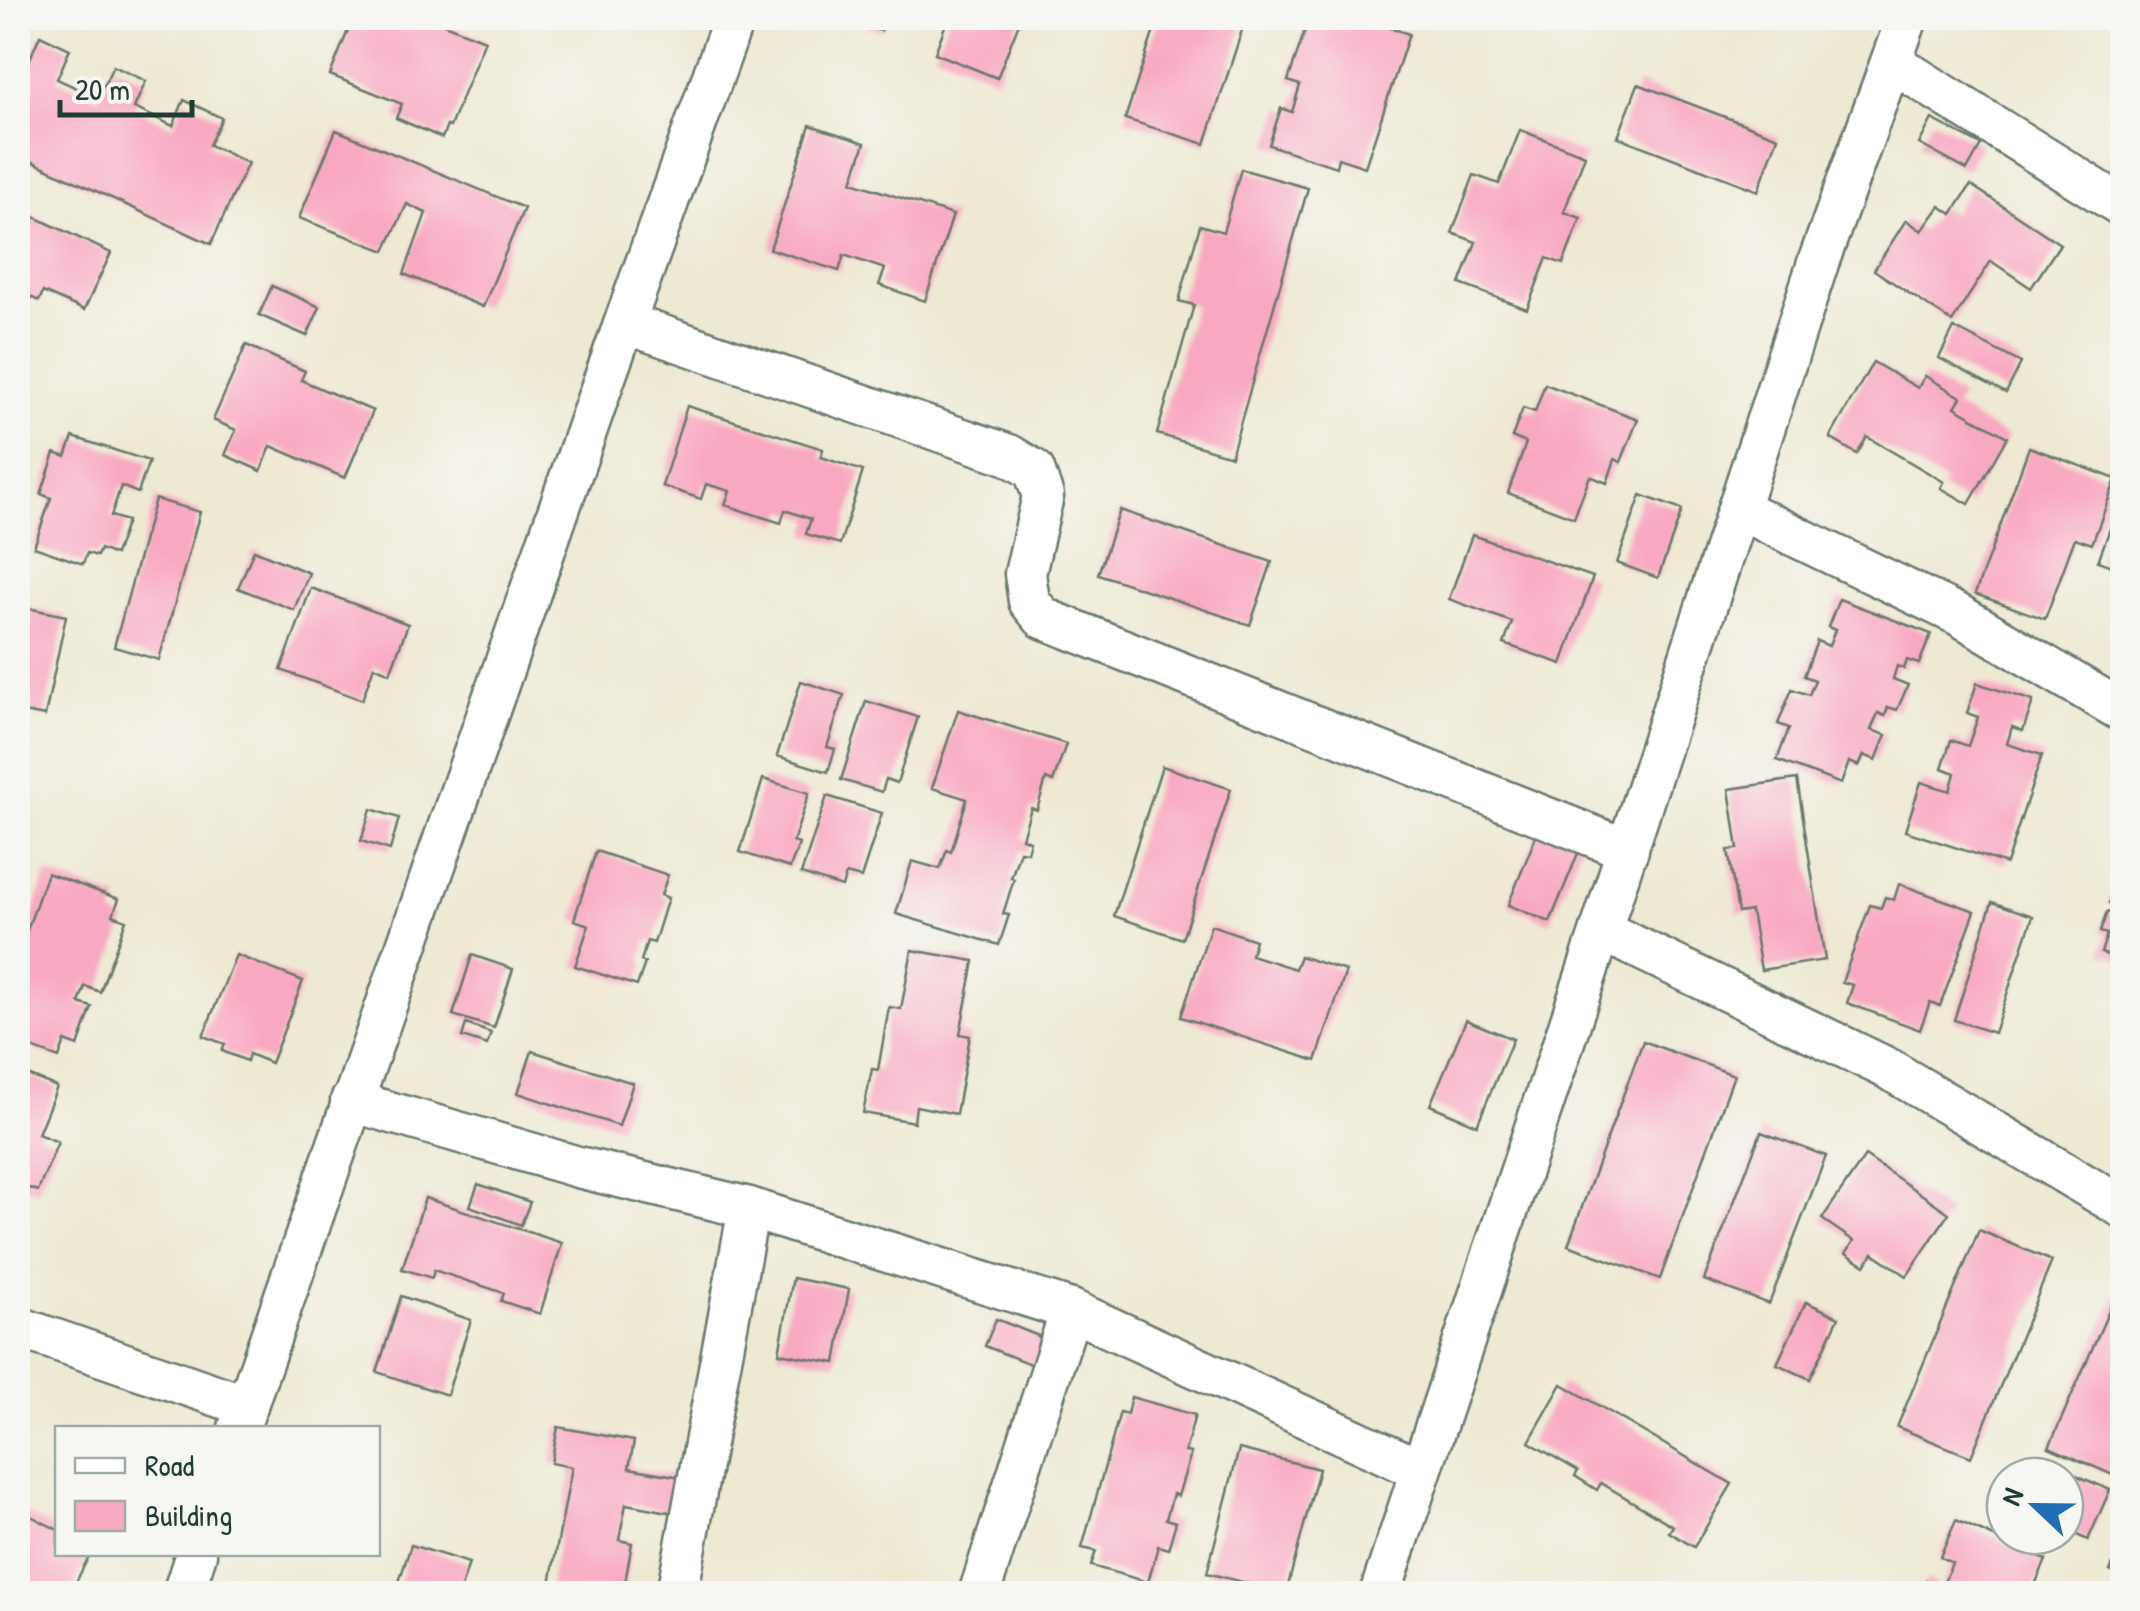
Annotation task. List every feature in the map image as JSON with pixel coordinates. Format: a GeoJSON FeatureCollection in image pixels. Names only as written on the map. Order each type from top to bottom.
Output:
{"type":"FeatureCollection","features":[{"type":"Feature","properties":{"kind":"street"},"geometry":{"type":"LineString","coordinates":[[18,1327],[243,1417],[351,1100],[734,18]]}},
{"type":"Feature","properties":{"kind":"street"},"geometry":{"type":"LineString","coordinates":[[1380,1594],[1602,930],[1818,263],[1893,63],[1905,18]]}},
{"type":"Feature","properties":{"kind":"street"},"geometry":{"type":"LineString","coordinates":[[1893,63],[2122,206]]}},
{"type":"Feature","properties":{"kind":"street"},"geometry":{"type":"LineString","coordinates":[[625,324],[1009,455],[1034,470],[1043,496],[1025,574],[1029,600],[1042,618],[1628,850]]}},
{"type":"Feature","properties":{"kind":"street"},"geometry":{"type":"LineString","coordinates":[[1738,509],[1959,615],[2122,711]]}},
{"type":"Feature","properties":{"kind":"street"},"geometry":{"type":"LineString","coordinates":[[1602,930],[1887,1068],[2122,1207]]}},
{"type":"Feature","properties":{"kind":"street"},"geometry":{"type":"LineString","coordinates":[[351,1100],[578,1167],[750,1208],[1071,1310],[1421,1470]]}},
{"type":"Feature","properties":{"kind":"street"},"geometry":{"type":"LineString","coordinates":[[677,1594],[750,1208]]}},
{"type":"Feature","properties":{"kind":"street"},"geometry":{"type":"LineString","coordinates":[[979,1594],[1071,1310]]}},
{"type":"Feature","properties":{"kind":"street"},"geometry":{"type":"LineString","coordinates":[[183,1594],[195,1556]]}},
{"type":"Feature","properties":{"kind":"building"},"geometry":{"type":"Polygon","coordinates":[[[353,18],[429,18],[485,40],[442,138],[396,118],[402,104],[330,75],[353,18]]]}},
{"type":"Feature","properties":{"kind":"building"},"geometry":{"type":"Polygon","coordinates":[[[845,18],[886,18],[881,31],[845,18]]]}},
{"type":"Feature","properties":{"kind":"building"},"geometry":{"type":"Polygon","coordinates":[[[948,18],[1021,18],[997,78],[935,53],[948,18]]]}},
{"type":"Feature","properties":{"kind":"building"},"geometry":{"type":"Polygon","coordinates":[[[1158,18],[1246,18],[1205,144],[1125,119],[1158,18]]]}},
{"type":"Feature","properties":{"kind":"building"},"geometry":{"type":"Polygon","coordinates":[[[1309,18],[1385,18],[1383,25],[1409,34],[1365,167],[1338,158],[1336,167],[1269,145],[1281,108],[1292,112],[1300,85],[1288,81],[1309,18]]]}},
{"type":"Feature","properties":{"kind":"building"},"geometry":{"type":"Polygon","coordinates":[[[40,35],[70,49],[57,79],[98,98],[113,66],[146,81],[134,108],[173,126],[184,100],[222,118],[209,145],[248,163],[211,244],[18,155],[18,87],[40,35]]]}},
{"type":"Feature","properties":{"kind":"building"},"geometry":{"type":"Polygon","coordinates":[[[1638,84],[1778,137],[1758,191],[1618,137],[1638,84]]]}},
{"type":"Feature","properties":{"kind":"building"},"geometry":{"type":"Polygon","coordinates":[[[1932,119],[1981,145],[1967,170],[1919,144],[1932,119]]]}},
{"type":"Feature","properties":{"kind":"building"},"geometry":{"type":"Polygon","coordinates":[[[810,125],[865,143],[852,182],[953,215],[925,301],[879,285],[885,269],[844,255],[839,271],[770,249],[810,125]]]}},
{"type":"Feature","properties":{"kind":"building"},"geometry":{"type":"Polygon","coordinates":[[[336,130],[524,208],[483,307],[404,274],[426,213],[407,204],[385,251],[299,218],[336,130]]]}},
{"type":"Feature","properties":{"kind":"building"},"geometry":{"type":"Polygon","coordinates":[[[1520,130],[1585,155],[1564,212],[1581,218],[1563,264],[1547,258],[1527,309],[1460,284],[1476,242],[1452,233],[1474,175],[1499,184],[1520,130]]]}},
{"type":"Feature","properties":{"kind":"building"},"geometry":{"type":"Polygon","coordinates":[[[1241,169],[1308,188],[1231,456],[1157,434],[1194,305],[1179,301],[1200,225],[1223,232],[1241,169]]]}},
{"type":"Feature","properties":{"kind":"building"},"geometry":{"type":"Polygon","coordinates":[[[1971,185],[2060,244],[2031,288],[1991,261],[1952,322],[1874,270],[1906,220],[1922,231],[1940,206],[1952,214],[1971,185]]]}},
{"type":"Feature","properties":{"kind":"building"},"geometry":{"type":"Polygon","coordinates":[[[18,209],[111,253],[84,310],[43,292],[39,301],[20,292],[24,283],[18,280],[18,209]]]}},
{"type":"Feature","properties":{"kind":"building"},"geometry":{"type":"Polygon","coordinates":[[[272,286],[320,307],[307,336],[259,315],[272,286]]]}},
{"type":"Feature","properties":{"kind":"building"},"geometry":{"type":"Polygon","coordinates":[[[1954,328],[2021,363],[2006,393],[1939,358],[1954,328]]]}},
{"type":"Feature","properties":{"kind":"building"},"geometry":{"type":"Polygon","coordinates":[[[246,345],[305,371],[301,380],[373,411],[345,478],[271,446],[261,471],[225,455],[236,430],[213,420],[246,345]]]}},
{"type":"Feature","properties":{"kind":"building"},"geometry":{"type":"Polygon","coordinates":[[[1873,362],[1918,388],[1925,376],[1961,397],[1955,407],[2007,437],[1969,504],[1941,488],[1944,482],[1867,437],[1857,454],[1830,438],[1873,362]]]}},
{"type":"Feature","properties":{"kind":"building"},"geometry":{"type":"Polygon","coordinates":[[[1545,384],[1638,419],[1621,462],[1615,459],[1607,483],[1590,476],[1574,518],[1508,493],[1526,443],[1512,437],[1523,408],[1535,412],[1545,384]]]}},
{"type":"Feature","properties":{"kind":"building"},"geometry":{"type":"Polygon","coordinates":[[[687,406],[823,449],[821,457],[863,471],[840,544],[806,534],[811,519],[785,510],[781,523],[725,505],[730,491],[706,484],[701,499],[662,486],[687,406]]]}},
{"type":"Feature","properties":{"kind":"building"},"geometry":{"type":"Polygon","coordinates":[[[73,437],[149,461],[138,493],[121,486],[111,516],[127,521],[115,555],[100,549],[97,556],[87,553],[83,564],[34,547],[51,498],[41,494],[55,453],[66,457],[73,437]]]}},
{"type":"Feature","properties":{"kind":"building"},"geometry":{"type":"Polygon","coordinates":[[[2029,447],[2116,479],[2092,544],[2075,538],[2045,619],[1975,594],[2029,447]]]}},
{"type":"Feature","properties":{"kind":"building"},"geometry":{"type":"Polygon","coordinates":[[[1641,495],[1682,510],[1658,578],[1617,563],[1641,495]]]}},
{"type":"Feature","properties":{"kind":"building"},"geometry":{"type":"Polygon","coordinates":[[[2122,496],[2122,570],[2098,561],[2122,496]]]}},
{"type":"Feature","properties":{"kind":"building"},"geometry":{"type":"Polygon","coordinates":[[[155,499],[200,512],[159,660],[114,647],[155,499]]]}},
{"type":"Feature","properties":{"kind":"building"},"geometry":{"type":"Polygon","coordinates":[[[1120,510],[1272,562],[1250,625],[1098,574],[1120,510]]]}},
{"type":"Feature","properties":{"kind":"building"},"geometry":{"type":"Polygon","coordinates":[[[1472,535],[1593,577],[1562,664],[1504,644],[1512,622],[1449,599],[1472,535]]]}},
{"type":"Feature","properties":{"kind":"building"},"geometry":{"type":"Polygon","coordinates":[[[254,550],[309,573],[294,610],[238,588],[254,550]]]}},
{"type":"Feature","properties":{"kind":"building"},"geometry":{"type":"Polygon","coordinates":[[[311,588],[408,624],[390,673],[374,666],[362,700],[281,670],[311,588]]]}},
{"type":"Feature","properties":{"kind":"building"},"geometry":{"type":"Polygon","coordinates":[[[1839,599],[1931,634],[1919,664],[1907,660],[1904,669],[1897,666],[1893,679],[1908,685],[1897,710],[1888,707],[1885,716],[1878,713],[1871,730],[1886,735],[1876,760],[1864,755],[1859,766],[1849,762],[1841,784],[1777,760],[1789,728],[1778,724],[1792,689],[1809,695],[1815,680],[1804,676],[1817,641],[1829,646],[1835,630],[1828,627],[1839,599]]]}},
{"type":"Feature","properties":{"kind":"building"},"geometry":{"type":"Polygon","coordinates":[[[18,606],[66,616],[45,716],[18,711],[18,606]]]}},
{"type":"Feature","properties":{"kind":"building"},"geometry":{"type":"Polygon","coordinates":[[[801,681],[844,695],[827,747],[835,749],[828,772],[777,756],[801,681]]]}},
{"type":"Feature","properties":{"kind":"building"},"geometry":{"type":"Polygon","coordinates":[[[1977,683],[2033,701],[2023,731],[2012,727],[2007,744],[2042,755],[2006,864],[1905,831],[1921,782],[1950,791],[1955,773],[1942,768],[1951,740],[1968,746],[1978,717],[1967,713],[1977,683]]]}},
{"type":"Feature","properties":{"kind":"building"},"geometry":{"type":"Polygon","coordinates":[[[866,701],[918,717],[897,783],[886,779],[882,792],[841,780],[866,701]]]}},
{"type":"Feature","properties":{"kind":"building"},"geometry":{"type":"Polygon","coordinates":[[[958,710],[1066,744],[1053,782],[1046,779],[1037,810],[1031,808],[1022,838],[1030,841],[1027,852],[1020,851],[1011,878],[1014,879],[1003,914],[1009,915],[999,945],[896,914],[912,861],[940,869],[947,850],[951,852],[967,799],[932,788],[958,710]]]}},
{"type":"Feature","properties":{"kind":"building"},"geometry":{"type":"Polygon","coordinates":[[[1162,766],[1231,789],[1182,939],[1114,916],[1162,766]]]}},
{"type":"Feature","properties":{"kind":"building"},"geometry":{"type":"Polygon","coordinates":[[[763,779],[809,793],[793,842],[799,844],[790,868],[740,852],[763,779]]]}},
{"type":"Feature","properties":{"kind":"building"},"geometry":{"type":"Polygon","coordinates":[[[1797,779],[1825,960],[1761,970],[1751,911],[1738,913],[1728,850],[1738,849],[1729,789],[1797,779]]]}},
{"type":"Feature","properties":{"kind":"building"},"geometry":{"type":"Polygon","coordinates":[[[827,796],[882,813],[861,878],[846,874],[842,887],[801,874],[827,796]]]}},
{"type":"Feature","properties":{"kind":"building"},"geometry":{"type":"Polygon","coordinates":[[[371,809],[399,818],[390,850],[361,841],[371,809]]]}},
{"type":"Feature","properties":{"kind":"building"},"geometry":{"type":"Polygon","coordinates":[[[1541,824],[1583,841],[1550,922],[1508,905],[1541,824]]]}},
{"type":"Feature","properties":{"kind":"building"},"geometry":{"type":"Polygon","coordinates":[[[596,851],[668,875],[661,895],[668,898],[654,943],[647,941],[637,986],[575,966],[589,925],[574,920],[596,851]]]}},
{"type":"Feature","properties":{"kind":"building"},"geometry":{"type":"Polygon","coordinates":[[[47,873],[119,899],[113,915],[126,920],[100,992],[85,986],[79,1003],[92,1007],[78,1046],[65,1041],[59,1058],[18,1043],[18,956],[47,873]]]}},
{"type":"Feature","properties":{"kind":"building"},"geometry":{"type":"Polygon","coordinates":[[[1899,884],[1975,911],[1940,1006],[1930,1002],[1920,1030],[1847,1003],[1853,985],[1842,982],[1870,905],[1881,908],[1885,897],[1894,900],[1899,884]]]}},
{"type":"Feature","properties":{"kind":"building"},"geometry":{"type":"Polygon","coordinates":[[[2113,891],[2122,894],[2122,960],[2101,953],[2107,934],[2100,932],[2107,912],[2115,914],[2118,907],[2109,903],[2113,891]]]}},
{"type":"Feature","properties":{"kind":"building"},"geometry":{"type":"Polygon","coordinates":[[[1992,902],[2033,916],[1994,1033],[1954,1020],[1992,902]]]}},
{"type":"Feature","properties":{"kind":"building"},"geometry":{"type":"Polygon","coordinates":[[[1211,925],[1255,940],[1251,955],[1295,969],[1300,956],[1346,971],[1316,1061],[1181,1017],[1211,925]]]}},
{"type":"Feature","properties":{"kind":"building"},"geometry":{"type":"Polygon","coordinates":[[[912,950],[974,961],[960,1034],[970,1036],[956,1114],[916,1106],[914,1122],[863,1113],[872,1069],[878,1070],[889,1007],[901,1009],[912,950]]]}},
{"type":"Feature","properties":{"kind":"building"},"geometry":{"type":"Polygon","coordinates":[[[236,955],[303,981],[271,1063],[249,1054],[247,1061],[222,1051],[225,1044],[203,1036],[236,955]]]}},
{"type":"Feature","properties":{"kind":"building"},"geometry":{"type":"Polygon","coordinates":[[[472,955],[513,969],[494,1028],[453,1015],[472,955]]]}},
{"type":"Feature","properties":{"kind":"building"},"geometry":{"type":"Polygon","coordinates":[[[1466,1020],[1513,1039],[1477,1125],[1430,1105],[1466,1020]]]}},
{"type":"Feature","properties":{"kind":"building"},"geometry":{"type":"Polygon","coordinates":[[[466,1024],[491,1033],[487,1045],[462,1037],[466,1024]]]}},
{"type":"Feature","properties":{"kind":"building"},"geometry":{"type":"Polygon","coordinates":[[[1643,1041],[1734,1075],[1660,1279],[1568,1245],[1643,1041]]]}},
{"type":"Feature","properties":{"kind":"building"},"geometry":{"type":"Polygon","coordinates":[[[532,1051],[633,1083],[619,1126],[518,1093],[532,1051]]]}},
{"type":"Feature","properties":{"kind":"building"},"geometry":{"type":"Polygon","coordinates":[[[18,1071],[57,1087],[38,1134],[58,1142],[38,1191],[23,1186],[18,1200],[18,1071]]]}},
{"type":"Feature","properties":{"kind":"building"},"geometry":{"type":"Polygon","coordinates":[[[1761,1132],[1826,1156],[1769,1304],[1704,1280],[1761,1132]]]}},
{"type":"Feature","properties":{"kind":"building"},"geometry":{"type":"Polygon","coordinates":[[[1865,1156],[1949,1213],[1907,1276],[1873,1253],[1865,1265],[1846,1253],[1854,1241],[1822,1219],[1865,1156]]]}},
{"type":"Feature","properties":{"kind":"building"},"geometry":{"type":"Polygon","coordinates":[[[478,1184],[530,1202],[521,1225],[470,1206],[478,1184]]]}},
{"type":"Feature","properties":{"kind":"building"},"geometry":{"type":"Polygon","coordinates":[[[425,1198],[562,1243],[540,1314],[501,1301],[504,1293],[434,1270],[432,1278],[402,1269],[425,1198]]]}},
{"type":"Feature","properties":{"kind":"building"},"geometry":{"type":"Polygon","coordinates":[[[1979,1230],[2052,1261],[1971,1457],[1897,1427],[1979,1230]]]}},
{"type":"Feature","properties":{"kind":"building"},"geometry":{"type":"Polygon","coordinates":[[[793,1278],[849,1289],[836,1363],[779,1353],[793,1278]]]}},
{"type":"Feature","properties":{"kind":"building"},"geometry":{"type":"Polygon","coordinates":[[[2118,1290],[2122,1292],[2122,1479],[2085,1463],[2085,1456],[2070,1456],[2049,1447],[2118,1290]]]}},
{"type":"Feature","properties":{"kind":"building"},"geometry":{"type":"Polygon","coordinates":[[[401,1296],[471,1320],[447,1395],[377,1372],[401,1296]]]}},
{"type":"Feature","properties":{"kind":"building"},"geometry":{"type":"Polygon","coordinates":[[[1806,1302],[1839,1317],[1810,1379],[1777,1364],[1806,1302]]]}},
{"type":"Feature","properties":{"kind":"building"},"geometry":{"type":"Polygon","coordinates":[[[996,1319],[1046,1339],[1035,1366],[985,1346],[996,1319]]]}},
{"type":"Feature","properties":{"kind":"building"},"geometry":{"type":"Polygon","coordinates":[[[1562,1384],[1732,1484],[1694,1547],[1669,1532],[1673,1526],[1601,1483],[1597,1490],[1575,1476],[1578,1471],[1529,1442],[1562,1384]]]}},
{"type":"Feature","properties":{"kind":"building"},"geometry":{"type":"Polygon","coordinates":[[[1131,1397],[1195,1415],[1185,1452],[1191,1453],[1178,1496],[1173,1494],[1166,1519],[1176,1522],[1168,1549],[1158,1546],[1148,1582],[1091,1566],[1096,1551],[1082,1548],[1120,1412],[1127,1414],[1131,1397]]]}},
{"type":"Feature","properties":{"kind":"building"},"geometry":{"type":"Polygon","coordinates":[[[558,1427],[634,1441],[629,1468],[681,1477],[674,1513],[626,1504],[619,1540],[632,1543],[623,1594],[548,1594],[572,1467],[551,1463],[558,1427]]]}},
{"type":"Feature","properties":{"kind":"building"},"geometry":{"type":"Polygon","coordinates":[[[1239,1449],[1319,1469],[1286,1593],[1207,1573],[1239,1449]]]}},
{"type":"Feature","properties":{"kind":"building"},"geometry":{"type":"Polygon","coordinates":[[[2085,1479],[2110,1490],[2088,1540],[2085,1539],[2085,1479]]]}},
{"type":"Feature","properties":{"kind":"building"},"geometry":{"type":"Polygon","coordinates":[[[23,1512],[55,1528],[55,1556],[89,1556],[70,1594],[18,1594],[18,1522],[23,1512]]]}},
{"type":"Feature","properties":{"kind":"building"},"geometry":{"type":"Polygon","coordinates":[[[1956,1520],[1985,1533],[1985,1556],[2037,1556],[2046,1560],[2031,1594],[1921,1594],[1926,1580],[1942,1587],[1952,1563],[1940,1557],[1956,1520]]]}},
{"type":"Feature","properties":{"kind":"building"},"geometry":{"type":"Polygon","coordinates":[[[2122,1542],[2122,1576],[2110,1571],[2122,1542]]]}},
{"type":"Feature","properties":{"kind":"building"},"geometry":{"type":"Polygon","coordinates":[[[411,1545],[469,1563],[459,1594],[395,1594],[411,1545]]]}}]}
